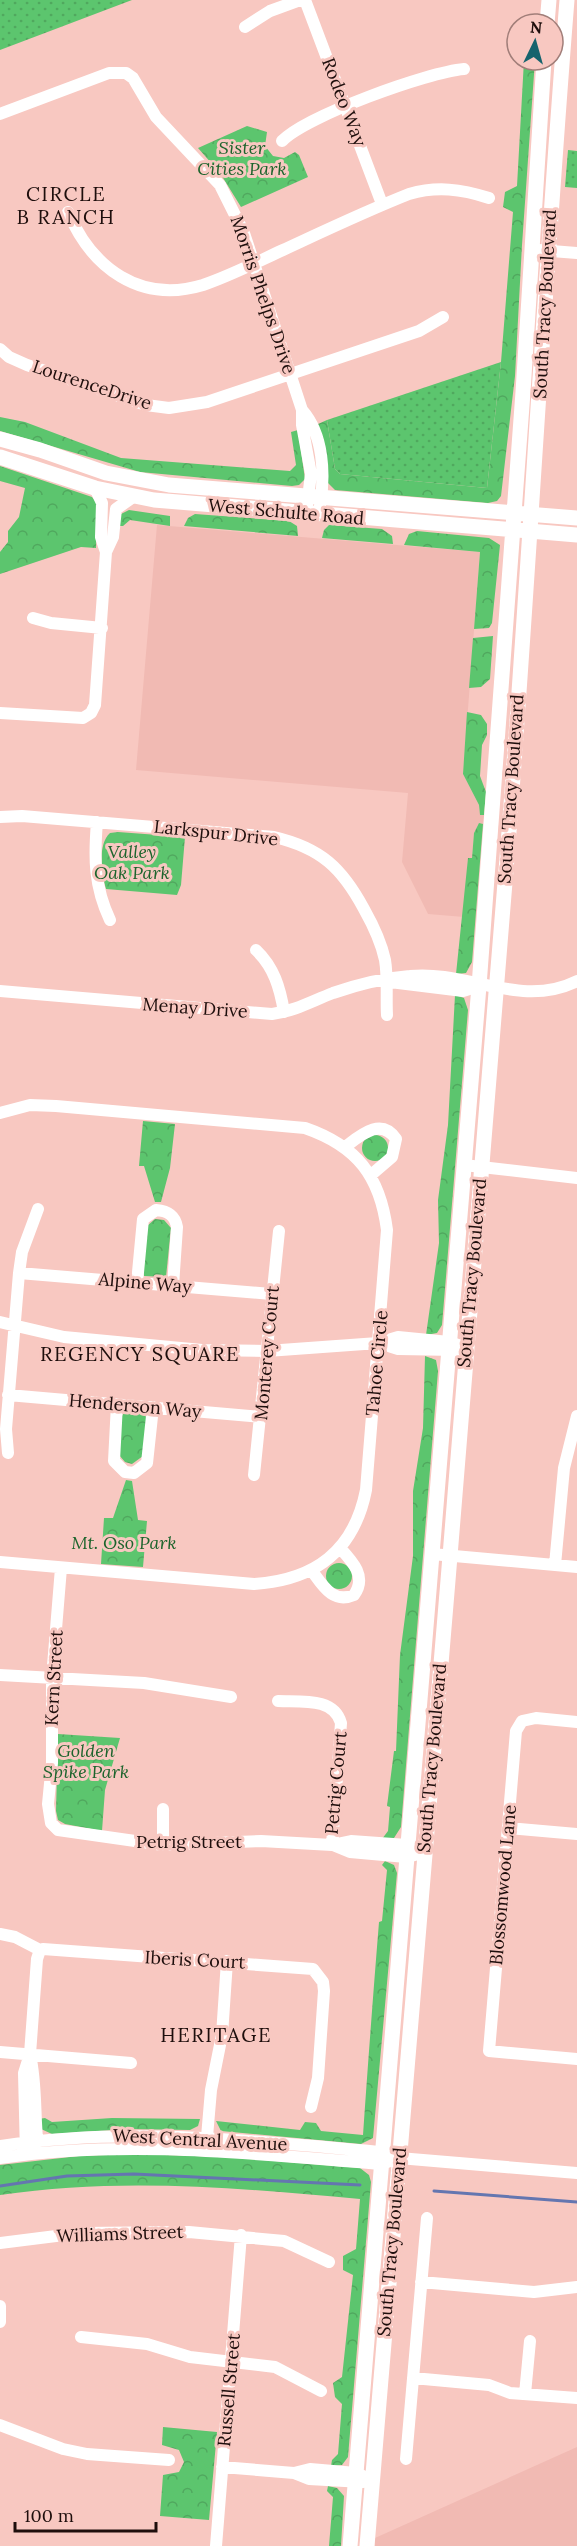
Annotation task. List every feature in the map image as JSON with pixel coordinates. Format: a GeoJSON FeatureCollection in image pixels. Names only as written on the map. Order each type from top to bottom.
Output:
{"type":"FeatureCollection","features":[{"type":"Feature","properties":{"kind":"main road","name":"South Tracy Boulevard"},"geometry":{"type":"LineString","coordinates":[[367,2546],[496,989],[567,0]]}},
{"type":"Feature","properties":{"kind":"main road","name":"South Tracy Boulevard"},"geometry":{"type":"LineString","coordinates":[[350,2546],[479,986],[543,72]]}},
{"type":"Feature","properties":{"kind":"main road","name":"West Schulte Road"},"geometry":{"type":"LineString","coordinates":[[0,440],[40,450],[106,473],[138,480],[577,518]]}},
{"type":"Feature","properties":{"kind":"main road","name":"West Schulte Road"},"geometry":{"type":"LineString","coordinates":[[0,457],[94,488],[132,497],[577,535]]}},
{"type":"Feature","properties":{"kind":"street"},"geometry":{"type":"LineString","coordinates":[[246,27],[270,11],[300,0]]}},
{"type":"Feature","properties":{"kind":"street","name":"Rodeo Way"},"geometry":{"type":"LineString","coordinates":[[305,0],[382,204]]}},
{"type":"Feature","properties":{"kind":"street"},"geometry":{"type":"LineString","coordinates":[[282,141],[292,130],[346,107],[430,75],[464,69]]}},
{"type":"Feature","properties":{"kind":"street","name":"Morris Phelps Drive"},"geometry":{"type":"LineString","coordinates":[[0,114],[109,73],[126,73],[133,78],[156,117],[220,185],[244,233],[302,410],[312,422],[316,435],[322,478],[312,514]]}},
{"type":"Feature","properties":{"kind":"street"},"geometry":{"type":"LineString","coordinates":[[68,212],[85,246],[101,265],[120,278],[145,286],[175,289],[202,285],[409,194],[438,188],[469,192],[489,198]]}},
{"type":"Feature","properties":{"kind":"street"},"geometry":{"type":"LineString","coordinates":[[531,249],[577,253]]}},
{"type":"Feature","properties":{"kind":"street","name":"LourenceDrive"},"geometry":{"type":"LineString","coordinates":[[0,349],[9,357],[27,365],[146,405],[169,408],[207,402],[418,331],[443,317]]}},
{"type":"Feature","properties":{"kind":"street"},"geometry":{"type":"LineString","coordinates":[[94,488],[102,503],[101,537],[106,552]]}},
{"type":"Feature","properties":{"kind":"street"},"geometry":{"type":"LineString","coordinates":[[0,713],[72,719],[83,718],[91,713],[94,705],[102,627],[106,552],[112,537],[116,509],[132,497]]}},
{"type":"Feature","properties":{"kind":"street"},"geometry":{"type":"LineString","coordinates":[[33,618],[51,623],[102,627]]}},
{"type":"Feature","properties":{"kind":"street","name":"Larkspur Drive"},"geometry":{"type":"LineString","coordinates":[[0,817],[22,816],[97,822],[274,837],[296,842],[334,865],[350,884],[360,901],[380,943],[386,981],[387,1016]]}},
{"type":"Feature","properties":{"kind":"street"},"geometry":{"type":"LineString","coordinates":[[97,822],[94,862],[96,882],[110,920]]}},
{"type":"Feature","properties":{"kind":"street"},"geometry":{"type":"LineString","coordinates":[[256,950],[267,961],[280,988],[284,1012]]}},
{"type":"Feature","properties":{"kind":"street","name":"Menay Drive"},"geometry":{"type":"LineString","coordinates":[[0,991],[243,1012],[284,1012],[333,993],[411,976],[464,980],[479,986],[530,993],[547,992],[577,981]]}},
{"type":"Feature","properties":{"kind":"street","name":"Tahoe Circle"},"geometry":{"type":"LineString","coordinates":[[0,1113],[30,1105],[56,1106],[280,1125],[311,1130],[345,1147],[371,1175],[384,1208],[387,1230],[366,1490],[358,1520],[340,1548],[312,1571],[274,1582],[254,1584],[0,1562]]}},
{"type":"Feature","properties":{"kind":"street"},"geometry":{"type":"LineString","coordinates":[[345,1147],[375,1128],[385,1128],[391,1132],[396,1139],[392,1157],[371,1175]]}},
{"type":"Feature","properties":{"kind":"street"},"geometry":{"type":"LineString","coordinates":[[464,1165],[577,1178]]}},
{"type":"Feature","properties":{"kind":"street"},"geometry":{"type":"LineString","coordinates":[[8,1453],[6,1429],[8,1395],[19,1273],[22,1251],[38,1209]]}},
{"type":"Feature","properties":{"kind":"street"},"geometry":{"type":"LineString","coordinates":[[137,1282],[144,1219],[156,1210],[165,1210],[176,1220],[177,1227],[173,1286]]}},
{"type":"Feature","properties":{"kind":"street","name":"Monterey Court"},"geometry":{"type":"LineString","coordinates":[[254,1475],[279,1231]]}},
{"type":"Feature","properties":{"kind":"street","name":"Alpine Way"},"geometry":{"type":"LineString","coordinates":[[19,1273],[272,1294]]}},
{"type":"Feature","properties":{"kind":"street"},"geometry":{"type":"LineString","coordinates":[[0,1322],[89,1340],[202,1350],[267,1351],[378,1343],[398,1337],[466,1348]]}},
{"type":"Feature","properties":{"kind":"street","name":"Henderson Way"},"geometry":{"type":"LineString","coordinates":[[8,1395],[261,1417]]}},
{"type":"Feature","properties":{"kind":"street"},"geometry":{"type":"LineString","coordinates":[[117,1404],[114,1461],[118,1468],[134,1473],[147,1463],[153,1407]]}},
{"type":"Feature","properties":{"kind":"street"},"geometry":{"type":"LineString","coordinates":[[555,1565],[564,1468],[577,1416]]}},
{"type":"Feature","properties":{"kind":"street"},"geometry":{"type":"LineString","coordinates":[[312,1571],[332,1594],[345,1599],[354,1595],[359,1588],[359,1574],[340,1548]]}},
{"type":"Feature","properties":{"kind":"street"},"geometry":{"type":"LineString","coordinates":[[432,1554],[577,1567]]}},
{"type":"Feature","properties":{"kind":"street","name":"Kern Street"},"geometry":{"type":"LineString","coordinates":[[51,1823],[48,1804],[52,1763],[52,1678],[61,1568]]}},
{"type":"Feature","properties":{"kind":"street"},"geometry":{"type":"LineString","coordinates":[[0,1675],[144,1683],[231,1697]]}},
{"type":"Feature","properties":{"kind":"street","name":"Petrig Court"},"geometry":{"type":"LineString","coordinates":[[278,1701],[324,1704],[334,1708],[339,1715],[342,1724],[332,1845]]}},
{"type":"Feature","properties":{"kind":"street","name":"Blossomwood Lane"},"geometry":{"type":"LineString","coordinates":[[577,1722],[536,1718],[522,1721],[516,1731],[489,2051],[577,2058]]}},
{"type":"Feature","properties":{"kind":"street"},"geometry":{"type":"LineString","coordinates":[[163,1809],[163,1845]]}},
{"type":"Feature","properties":{"kind":"street","name":"Petrig Street"},"geometry":{"type":"LineString","coordinates":[[51,1823],[58,1830],[70,1833],[163,1845],[261,1841],[332,1845],[351,1841],[424,1852]]}},
{"type":"Feature","properties":{"kind":"street"},"geometry":{"type":"LineString","coordinates":[[508,1828],[577,1834]]}},
{"type":"Feature","properties":{"kind":"street"},"geometry":{"type":"LineString","coordinates":[[0,1934],[15,1937],[40,1950],[30,2054],[34,2073],[32,2147]]}},
{"type":"Feature","properties":{"kind":"street","name":"Iberis Court"},"geometry":{"type":"LineString","coordinates":[[40,1950],[49,1948],[313,1969],[323,1982],[318,2078],[311,2107]]}},
{"type":"Feature","properties":{"kind":"street"},"geometry":{"type":"LineString","coordinates":[[207,2137],[213,2076],[222,2035],[227,1961]]}},
{"type":"Feature","properties":{"kind":"street"},"geometry":{"type":"LineString","coordinates":[[0,2052],[131,2063]]}},
{"type":"Feature","properties":{"kind":"street","name":"West Central Avenue"},"geometry":{"type":"LineString","coordinates":[[0,2158],[32,2147],[112,2135],[207,2137],[382,2158]]}},
{"type":"Feature","properties":{"kind":"street","name":"West Central Avenue"},"geometry":{"type":"LineString","coordinates":[[0,2146],[174,2148],[399,2158],[577,2173]]}},
{"type":"Feature","properties":{"kind":"street"},"geometry":{"type":"LineString","coordinates":[[406,2459],[426,2218]]}},
{"type":"Feature","properties":{"kind":"street","name":"Williams Street"},"geometry":{"type":"LineString","coordinates":[[0,2243],[52,2235],[118,2231],[241,2235],[284,2241],[330,2262]]}},
{"type":"Feature","properties":{"kind":"street","name":"Russell Street"},"geometry":{"type":"LineString","coordinates":[[216,2546],[241,2235]]}},
{"type":"Feature","properties":{"kind":"street"},"geometry":{"type":"LineString","coordinates":[[421,2282],[534,2292],[577,2287]]}},
{"type":"Feature","properties":{"kind":"street"},"geometry":{"type":"LineString","coordinates":[[0,2306],[0,2322]]}},
{"type":"Feature","properties":{"kind":"street"},"geometry":{"type":"LineString","coordinates":[[81,2337],[147,2344],[190,2357],[275,2367],[321,2391]]}},
{"type":"Feature","properties":{"kind":"street"},"geometry":{"type":"LineString","coordinates":[[525,2394],[530,2341]]}},
{"type":"Feature","properties":{"kind":"street"},"geometry":{"type":"LineString","coordinates":[[413,2378],[489,2385],[510,2393],[577,2398]]}},
{"type":"Feature","properties":{"kind":"street"},"geometry":{"type":"LineString","coordinates":[[0,2425],[71,2451],[169,2460]]}},
{"type":"Feature","properties":{"kind":"street"},"geometry":{"type":"LineString","coordinates":[[222,2467],[294,2473],[310,2469],[372,2480]]}},
{"type":"Feature","properties":{"kind":"shaded area"},"geometry":{"type":"Polygon","coordinates":[[[157,525],[480,552],[463,774],[479,805],[480,814],[484,815],[483,824],[479,824],[474,833],[472,859],[468,859],[464,917],[428,914],[402,862],[408,793],[136,770],[157,525]]]}},
{"type":"Feature","properties":{"kind":"shaded area"},"geometry":{"type":"Polygon","coordinates":[[[577,2447],[577,2546],[375,2546],[375,2538],[577,2447]]]}},
{"type":"Feature","properties":{"kind":"green space"},"geometry":{"type":"Polygon","coordinates":[[[0,0],[132,0],[0,50],[0,0]]]}},
{"type":"Feature","properties":{"kind":"green space"},"geometry":{"type":"Polygon","coordinates":[[[523,72],[534,72],[515,376],[501,496],[497,501],[488,503],[335,490],[327,482],[318,424],[327,420],[335,469],[340,474],[487,488],[501,362],[513,212],[503,207],[505,192],[517,186],[523,72]]]}},
{"type":"Feature","properties":{"kind":"green space","name":"Sister Cities Park"},"geometry":{"type":"Polygon","coordinates":[[[247,126],[267,132],[265,146],[273,156],[284,158],[295,152],[299,155],[308,177],[241,207],[220,173],[198,148],[247,126]]]}},
{"type":"Feature","properties":{"kind":"green space"},"geometry":{"type":"Polygon","coordinates":[[[568,150],[577,151],[577,188],[565,187],[568,150]]]}},
{"type":"Feature","properties":{"kind":"green space"},"geometry":{"type":"Polygon","coordinates":[[[501,362],[487,488],[340,474],[335,469],[327,420],[501,362]]]}},
{"type":"Feature","properties":{"kind":"green space"},"geometry":{"type":"Polygon","coordinates":[[[0,417],[25,422],[121,458],[290,471],[296,465],[291,432],[298,430],[305,479],[299,485],[292,486],[140,472],[0,431],[0,417]]]}},
{"type":"Feature","properties":{"kind":"green space"},"geometry":{"type":"Polygon","coordinates":[[[0,466],[92,497],[97,503],[96,548],[81,547],[0,574],[0,552],[8,542],[8,531],[19,517],[25,488],[0,481],[0,466]]]}},
{"type":"Feature","properties":{"kind":"green space"},"geometry":{"type":"Polygon","coordinates":[[[129,510],[170,516],[170,526],[130,520],[123,526],[117,526],[121,514],[129,510]]]}},
{"type":"Feature","properties":{"kind":"green space"},"geometry":{"type":"Polygon","coordinates":[[[195,514],[289,521],[297,526],[298,536],[184,526],[188,518],[195,514]]]}},
{"type":"Feature","properties":{"kind":"green space"},"geometry":{"type":"Polygon","coordinates":[[[329,525],[382,529],[392,536],[393,544],[322,538],[324,530],[329,525]]]}},
{"type":"Feature","properties":{"kind":"green space"},"geometry":{"type":"Polygon","coordinates":[[[417,531],[489,538],[500,545],[492,623],[489,628],[474,629],[480,552],[404,545],[409,534],[417,531]]]}},
{"type":"Feature","properties":{"kind":"green space"},"geometry":{"type":"Polygon","coordinates":[[[493,636],[490,679],[481,687],[469,688],[473,638],[493,636]]]}},
{"type":"Feature","properties":{"kind":"green space"},"geometry":{"type":"Polygon","coordinates":[[[467,712],[481,715],[487,724],[487,735],[482,745],[480,776],[486,792],[484,815],[480,815],[479,805],[463,774],[467,712]]]}},
{"type":"Feature","properties":{"kind":"green space"},"geometry":{"type":"Polygon","coordinates":[[[479,823],[483,824],[472,962],[466,973],[456,974],[468,858],[472,858],[474,833],[479,823]]]}},
{"type":"Feature","properties":{"kind":"green space","name":"Valley Oak Park"},"geometry":{"type":"Polygon","coordinates":[[[110,833],[185,837],[181,885],[177,895],[106,889],[102,868],[103,845],[110,833]]]}},
{"type":"Feature","properties":{"kind":"green space"},"geometry":{"type":"Polygon","coordinates":[[[455,995],[464,998],[468,1010],[442,1325],[437,1333],[426,1335],[439,1243],[438,1200],[448,1125],[455,995]]]}},
{"type":"Feature","properties":{"kind":"green space"},"geometry":{"type":"Polygon","coordinates":[[[143,1121],[175,1124],[170,1168],[161,1202],[155,1202],[144,1166],[139,1166],[143,1121]]]}},
{"type":"Feature","properties":{"kind":"green space"},"geometry":{"type":"Polygon","coordinates":[[[375,1135],[384,1139],[388,1148],[384,1157],[375,1161],[366,1157],[362,1148],[366,1139],[375,1135]]]}},
{"type":"Feature","properties":{"kind":"green space"},"geometry":{"type":"Polygon","coordinates":[[[155,1219],[164,1220],[171,1228],[166,1277],[144,1276],[147,1226],[155,1219]]]}},
{"type":"Feature","properties":{"kind":"green space"},"geometry":{"type":"Polygon","coordinates":[[[425,1356],[436,1360],[438,1371],[401,1827],[394,1838],[382,1839],[388,1831],[390,1807],[387,1806],[394,1751],[396,1751],[400,1655],[413,1556],[413,1491],[423,1428],[425,1356]]]}},
{"type":"Feature","properties":{"kind":"green space"},"geometry":{"type":"Polygon","coordinates":[[[124,1412],[145,1414],[147,1421],[143,1456],[132,1464],[125,1462],[119,1455],[121,1418],[124,1412]]]}},
{"type":"Feature","properties":{"kind":"green space","name":"Mt. Oso Park"},"geometry":{"type":"Polygon","coordinates":[[[126,1480],[132,1481],[138,1520],[147,1521],[143,1567],[101,1564],[104,1518],[113,1518],[126,1480]]]}},
{"type":"Feature","properties":{"kind":"green space"},"geometry":{"type":"Polygon","coordinates":[[[339,1563],[348,1567],[352,1576],[348,1585],[339,1589],[330,1585],[326,1576],[330,1567],[339,1563]]]}},
{"type":"Feature","properties":{"kind":"green space","name":"Golden Spike Park"},"geometry":{"type":"Polygon","coordinates":[[[58,1734],[120,1738],[105,1790],[102,1831],[65,1824],[58,1820],[56,1811],[58,1734]]]}},
{"type":"Feature","properties":{"kind":"green space"},"geometry":{"type":"Polygon","coordinates":[[[385,1861],[394,1865],[397,1873],[373,2138],[361,2144],[221,2131],[216,2121],[300,2130],[305,2122],[316,2123],[321,2131],[363,2135],[379,1922],[382,1921],[387,1870],[382,1865],[385,1861]]]}},
{"type":"Feature","properties":{"kind":"green space"},"geometry":{"type":"Polygon","coordinates":[[[45,2118],[52,2122],[112,2118],[200,2119],[198,2126],[190,2130],[129,2129],[52,2134],[41,2129],[38,2119],[45,2118]]]}},
{"type":"Feature","properties":{"kind":"green space"},"geometry":{"type":"Polygon","coordinates":[[[134,2154],[225,2157],[360,2168],[369,2175],[371,2182],[348,2457],[342,2465],[331,2466],[332,2460],[338,2454],[342,2404],[335,2397],[333,2383],[342,2377],[353,2275],[343,2270],[343,2256],[356,2249],[360,2199],[225,2188],[135,2185],[90,2186],[0,2195],[0,2165],[79,2156],[134,2154]]]}},
{"type":"Feature","properties":{"kind":"green space"},"geometry":{"type":"Polygon","coordinates":[[[163,2427],[217,2432],[209,2520],[160,2516],[163,2475],[179,2472],[184,2462],[179,2450],[162,2445],[163,2427]]]}},
{"type":"Feature","properties":{"kind":"green space"},"geometry":{"type":"Polygon","coordinates":[[[328,2486],[337,2488],[344,2496],[341,2546],[329,2546],[333,2497],[327,2491],[328,2486]]]}},
{"type":"Feature","properties":{"kind":"waterway"},"geometry":{"type":"LineString","coordinates":[[0,2186],[67,2176],[134,2174],[360,2185]]}},
{"type":"Feature","properties":{"kind":"waterway"},"geometry":{"type":"LineString","coordinates":[[434,2191],[577,2202]]}},
{"type":"Feature","properties":{"kind":"district","name":"CIRCLE B RANCH"},"geometry":{"type":"Point","coordinates":[66,206]}},
{"type":"Feature","properties":{"kind":"district","name":"REGENCY SQUARE"},"geometry":{"type":"Point","coordinates":[140,1354]}},
{"type":"Feature","properties":{"kind":"district","name":"HERITAGE"},"geometry":{"type":"Point","coordinates":[216,2035]}}]}
